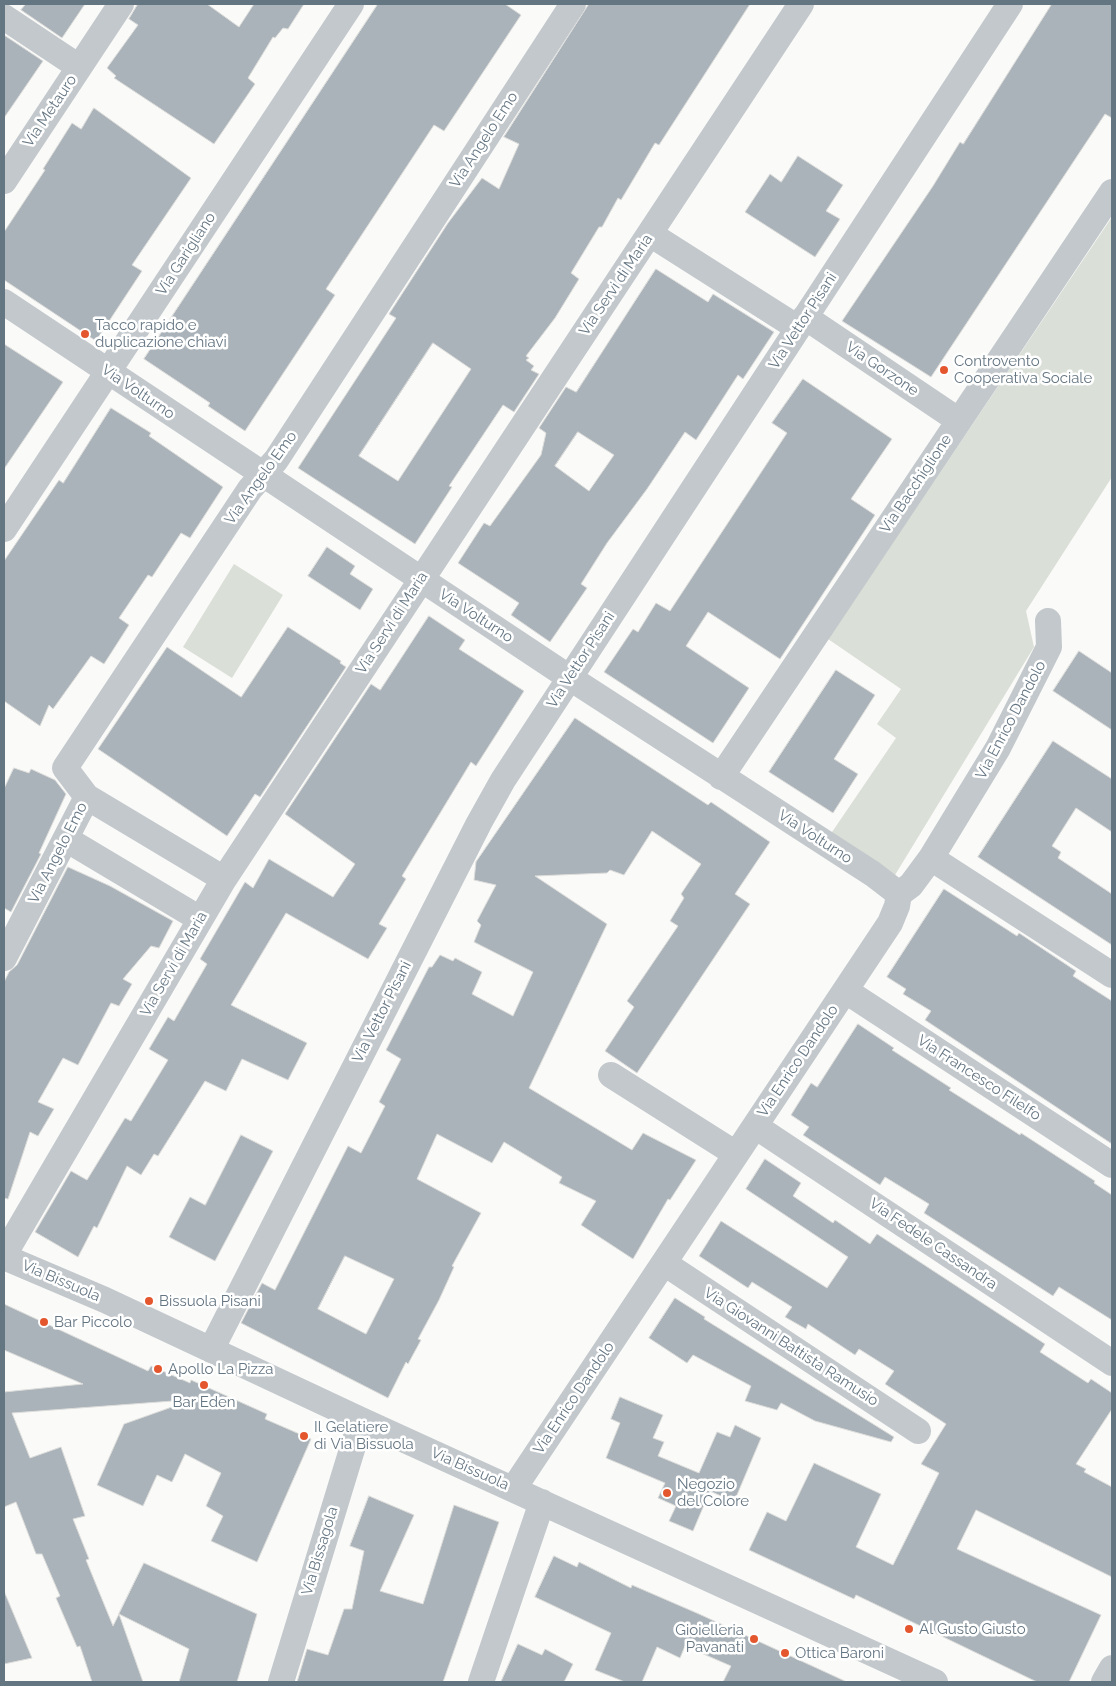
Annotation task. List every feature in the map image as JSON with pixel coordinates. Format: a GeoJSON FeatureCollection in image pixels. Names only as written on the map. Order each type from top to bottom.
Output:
{"type":"FeatureCollection","features":[{"type":"Feature","properties":{"kind":"street","name":"Via Metauro"},"geometry":{"type":"LineString","coordinates":[[4,181],[121,4]]}},
{"type":"Feature","properties":{"kind":"street","name":"Via Garigliano"},"geometry":{"type":"LineString","coordinates":[[4,528],[351,4]]}},
{"type":"Feature","properties":{"kind":"street","name":"Via Angelo Emo"},"geometry":{"type":"LineString","coordinates":[[4,958],[66,839],[86,796],[65,768],[262,474],[276,460],[573,4]]}},
{"type":"Feature","properties":{"kind":"street","name":"Via Servi di Maria"},"geometry":{"type":"LineString","coordinates":[[4,1256],[224,879],[420,579],[802,4]]}},
{"type":"Feature","properties":{"kind":"street","name":"Via Vettor Pisani"},"geometry":{"type":"LineString","coordinates":[[211,1350],[479,823],[508,773],[1010,4]]}},
{"type":"Feature","properties":{"kind":"street","name":"Via Metauro"},"geometry":{"type":"LineString","coordinates":[[4,17],[79,67]]}},
{"type":"Feature","properties":{"kind":"street","name":"Via Bacchiglione"},"geometry":{"type":"LineString","coordinates":[[721,777],[1112,192]]}},
{"type":"Feature","properties":{"kind":"street","name":"Via Gorzone"},"geometry":{"type":"LineString","coordinates":[[650,234],[802,323],[958,420]]}},
{"type":"Feature","properties":{"kind":"street","name":"Via Volturno"},"geometry":{"type":"LineString","coordinates":[[4,302],[570,678],[884,882],[899,894]]}},
{"type":"Feature","properties":{"kind":"street","name":"Via Enrico Dandolo"},"geometry":{"type":"LineString","coordinates":[[514,1488],[890,924],[897,906],[899,894],[911,885],[931,858],[998,748],[1050,647],[1048,621]]}},
{"type":"Feature","properties":{"kind":"street"},"geometry":{"type":"LineString","coordinates":[[86,796],[224,879]]}},
{"type":"Feature","properties":{"kind":"street"},"geometry":{"type":"LineString","coordinates":[[66,839],[200,919]]}},
{"type":"Feature","properties":{"kind":"street"},"geometry":{"type":"LineString","coordinates":[[931,858],[1112,975]]}},
{"type":"Feature","properties":{"kind":"street","name":"Via Francesco Filelfo"},"geometry":{"type":"LineString","coordinates":[[846,991],[1112,1165]]}},
{"type":"Feature","properties":{"kind":"street"},"geometry":{"type":"LineString","coordinates":[[611,1075],[736,1154]]}},
{"type":"Feature","properties":{"kind":"street","name":"Via Fedele Cassandra"},"geometry":{"type":"LineString","coordinates":[[754,1126],[1112,1363]]}},
{"type":"Feature","properties":{"kind":"street","name":"Via Bissuola"},"geometry":{"type":"LineString","coordinates":[[4,1256],[105,1300],[361,1420],[514,1488],[922,1680]]}},
{"type":"Feature","properties":{"kind":"street","name":"Via Giovanni Battista Ramusio"},"geometry":{"type":"LineString","coordinates":[[664,1263],[918,1431]]}},
{"type":"Feature","properties":{"kind":"street","name":"Via Bissagola"},"geometry":{"type":"LineString","coordinates":[[281,1682],[361,1420]]}},
{"type":"Feature","properties":{"kind":"street"},"geometry":{"type":"LineString","coordinates":[[481,1682],[542,1502]]}},
{"type":"Feature","properties":{"kind":"street"},"geometry":{"type":"LineString","coordinates":[[1104,1682],[1112,1668]]}},
{"type":"Feature","properties":{"kind":"shaded area"},"geometry":{"type":"Polygon","coordinates":[[[1112,217],[1112,477],[1026,611],[1034,647],[895,875],[830,835],[896,738],[877,724],[901,689],[828,639],[1112,217]]]}},
{"type":"Feature","properties":{"kind":"shaded area"},"geometry":{"type":"Polygon","coordinates":[[[234,564],[283,595],[232,678],[183,647],[234,564]]]}},
{"type":"Feature","properties":{"kind":"building"},"geometry":{"type":"Polygon","coordinates":[[[26,4],[85,4],[62,38],[21,10],[26,4]]]}},
{"type":"Feature","properties":{"kind":"building"},"geometry":{"type":"Polygon","coordinates":[[[138,4],[207,4],[239,27],[254,4],[304,4],[288,29],[283,28],[275,38],[273,37],[248,78],[255,84],[214,144],[114,78],[116,76],[107,68],[138,25],[129,19],[138,4]]]}},
{"type":"Feature","properties":{"kind":"building"},"geometry":{"type":"Polygon","coordinates":[[[378,4],[505,4],[521,15],[444,131],[434,125],[326,289],[335,295],[245,431],[208,406],[210,403],[144,359],[378,4]]]}},
{"type":"Feature","properties":{"kind":"building"},"geometry":{"type":"Polygon","coordinates":[[[589,4],[750,4],[659,145],[655,143],[621,200],[618,198],[602,227],[599,227],[571,273],[579,279],[555,318],[526,356],[529,358],[526,360],[534,366],[531,370],[539,374],[514,412],[503,405],[449,486],[452,487],[415,544],[298,468],[396,318],[389,314],[448,223],[482,178],[499,189],[519,144],[504,137],[589,4]],[[433,343],[359,456],[398,481],[471,369],[433,343]]]}},
{"type":"Feature","properties":{"kind":"building"},"geometry":{"type":"Polygon","coordinates":[[[1052,4],[1112,4],[1112,118],[1105,114],[931,377],[842,321],[933,186],[960,142],[963,144],[1052,4]]]}},
{"type":"Feature","properties":{"kind":"building"},"geometry":{"type":"Polygon","coordinates":[[[4,35],[43,61],[4,118],[4,35]]]}},
{"type":"Feature","properties":{"kind":"building"},"geometry":{"type":"Polygon","coordinates":[[[94,108],[191,178],[132,265],[142,271],[96,341],[4,280],[4,232],[45,170],[43,169],[72,123],[81,129],[94,108]]]}},
{"type":"Feature","properties":{"kind":"building"},"geometry":{"type":"Polygon","coordinates":[[[798,156],[843,185],[826,211],[840,219],[815,257],[745,212],[770,174],[781,182],[798,156]]]}},
{"type":"Feature","properties":{"kind":"building"},"geometry":{"type":"Polygon","coordinates":[[[656,269],[708,302],[713,294],[774,332],[743,379],[738,375],[696,440],[685,432],[647,489],[607,543],[581,584],[587,588],[550,642],[511,615],[519,603],[458,563],[484,523],[490,526],[541,455],[546,433],[539,428],[566,387],[576,392],[656,269]],[[578,432],[555,466],[589,491],[614,455],[578,432]]]}},
{"type":"Feature","properties":{"kind":"building"},"geometry":{"type":"Polygon","coordinates":[[[4,344],[63,382],[4,469],[4,344]]]}},
{"type":"Feature","properties":{"kind":"building"},"geometry":{"type":"Polygon","coordinates":[[[803,379],[892,439],[851,499],[875,515],[780,659],[708,612],[686,646],[749,688],[713,743],[604,672],[633,629],[638,632],[656,603],[670,611],[787,433],[772,423],[803,379]]]}},
{"type":"Feature","properties":{"kind":"building"},"geometry":{"type":"Polygon","coordinates":[[[111,408],[151,433],[149,436],[223,487],[190,538],[181,533],[152,577],[148,575],[119,618],[129,625],[104,664],[91,656],[53,709],[49,705],[40,726],[4,701],[4,561],[59,480],[63,483],[111,408]]]}},
{"type":"Feature","properties":{"kind":"building"},"geometry":{"type":"Polygon","coordinates":[[[327,547],[355,566],[350,574],[373,589],[360,610],[308,576],[327,547]]]}},
{"type":"Feature","properties":{"kind":"building"},"geometry":{"type":"Polygon","coordinates":[[[429,616],[465,640],[459,649],[524,691],[476,766],[471,762],[402,876],[406,879],[379,924],[387,928],[368,959],[286,913],[231,1005],[307,1043],[288,1080],[242,1059],[226,1091],[205,1081],[158,1156],[154,1154],[141,1175],[127,1166],[97,1228],[94,1226],[78,1257],[35,1232],[71,1171],[87,1180],[125,1118],[131,1121],[168,1060],[149,1049],[168,1017],[174,1021],[207,964],[200,959],[245,882],[253,888],[269,859],[333,897],[355,864],[285,814],[371,684],[380,690],[429,616]]]}},
{"type":"Feature","properties":{"kind":"building"},"geometry":{"type":"Polygon","coordinates":[[[288,627],[341,661],[340,663],[346,667],[260,797],[255,794],[227,836],[98,749],[167,647],[241,697],[288,627]]]}},
{"type":"Feature","properties":{"kind":"building"},"geometry":{"type":"Polygon","coordinates":[[[1079,651],[1112,673],[1112,730],[1053,691],[1079,651]]]}},
{"type":"Feature","properties":{"kind":"building"},"geometry":{"type":"Polygon","coordinates":[[[836,670],[875,695],[834,759],[858,774],[833,813],[769,772],[836,670]]]}},
{"type":"Feature","properties":{"kind":"building"},"geometry":{"type":"Polygon","coordinates":[[[575,718],[708,805],[711,802],[770,842],[735,894],[750,904],[637,1073],[605,1051],[634,1007],[627,1001],[678,926],[670,921],[684,898],[681,894],[701,864],[652,831],[624,875],[610,870],[607,873],[535,876],[607,924],[529,1088],[632,1150],[643,1133],[696,1160],[670,1200],[668,1199],[633,1259],[581,1225],[596,1201],[559,1183],[562,1177],[504,1142],[492,1163],[437,1134],[417,1179],[481,1213],[452,1266],[454,1267],[439,1300],[418,1339],[421,1340],[408,1364],[406,1362],[388,1398],[241,1323],[262,1283],[275,1290],[348,1146],[361,1153],[385,1106],[379,1102],[401,1059],[386,1050],[429,967],[432,967],[440,955],[453,961],[455,958],[482,972],[472,994],[513,1016],[533,972],[474,942],[481,925],[477,921],[496,885],[474,880],[476,862],[575,718]],[[345,1256],[318,1309],[366,1334],[394,1279],[345,1256]]]}},
{"type":"Feature","properties":{"kind":"building"},"geometry":{"type":"Polygon","coordinates":[[[1053,741],[1112,779],[1112,832],[1076,808],[1052,846],[1061,852],[1058,858],[1112,894],[1112,945],[978,857],[1053,741]]]}},
{"type":"Feature","properties":{"kind":"building"},"geometry":{"type":"Polygon","coordinates":[[[14,768],[29,773],[31,769],[55,780],[66,794],[39,853],[41,854],[11,912],[4,908],[4,789],[14,768]]]}},
{"type":"Feature","properties":{"kind":"building"},"geometry":{"type":"Polygon","coordinates":[[[68,867],[110,886],[173,921],[159,948],[151,946],[123,979],[132,984],[119,1006],[111,1003],[78,1065],[63,1058],[38,1102],[54,1109],[38,1136],[30,1132],[8,1199],[4,1198],[4,982],[9,972],[17,965],[68,867]]]}},
{"type":"Feature","properties":{"kind":"building"},"geometry":{"type":"Polygon","coordinates":[[[944,889],[1017,936],[1019,933],[1076,971],[1073,976],[1112,1001],[1112,1144],[925,1020],[931,1011],[903,994],[906,989],[887,977],[944,889]]]}},
{"type":"Feature","properties":{"kind":"building"},"geometry":{"type":"Polygon","coordinates":[[[858,1024],[894,1048],[892,1050],[951,1088],[949,1090],[1020,1135],[1021,1133],[1095,1181],[1094,1183],[1112,1195],[1112,1320],[1059,1287],[1053,1296],[924,1213],[929,1204],[885,1177],[880,1185],[803,1135],[809,1127],[791,1115],[811,1083],[817,1087],[858,1024]]]}},
{"type":"Feature","properties":{"kind":"building"},"geometry":{"type":"Polygon","coordinates":[[[241,1135],[273,1151],[215,1261],[169,1237],[190,1197],[205,1205],[241,1135]]]}},
{"type":"Feature","properties":{"kind":"building"},"geometry":{"type":"Polygon","coordinates":[[[765,1159],[801,1183],[793,1196],[833,1223],[835,1220],[870,1244],[877,1234],[1045,1344],[1040,1352],[1088,1383],[1091,1379],[1112,1393],[1112,1409],[1076,1464],[1086,1469],[1084,1472],[1112,1487],[1112,1577],[976,1510],[957,1549],[1101,1615],[1069,1682],[1037,1682],[856,1595],[854,1599],[749,1550],[767,1512],[786,1521],[814,1463],[881,1494],[856,1547],[893,1565],[939,1473],[921,1464],[946,1424],[885,1384],[894,1371],[859,1349],[855,1355],[808,1324],[806,1329],[785,1317],[792,1307],[752,1282],[748,1288],[699,1256],[721,1221],[827,1288],[848,1257],[746,1189],[765,1159]]]}},
{"type":"Feature","properties":{"kind":"building"},"geometry":{"type":"Polygon","coordinates":[[[675,1298],[705,1317],[704,1319],[894,1437],[891,1442],[815,1421],[781,1403],[777,1410],[745,1401],[751,1386],[693,1355],[687,1363],[649,1338],[675,1298]]]}},
{"type":"Feature","properties":{"kind":"building"},"geometry":{"type":"Polygon","coordinates":[[[4,1304],[148,1371],[151,1366],[190,1383],[191,1380],[267,1414],[265,1419],[311,1439],[257,1562],[211,1541],[223,1516],[206,1506],[221,1473],[185,1454],[172,1482],[157,1475],[143,1506],[97,1485],[124,1424],[186,1402],[186,1400],[12,1413],[30,1458],[61,1447],[85,1516],[73,1519],[89,1559],[86,1560],[113,1626],[119,1614],[143,1682],[92,1682],[80,1646],[77,1647],[56,1598],[60,1596],[42,1554],[36,1554],[16,1502],[4,1507],[4,1392],[83,1384],[4,1350],[4,1304]]]}},
{"type":"Feature","properties":{"kind":"building"},"geometry":{"type":"Polygon","coordinates":[[[620,1397],[663,1415],[653,1438],[664,1442],[658,1456],[699,1473],[717,1432],[730,1437],[735,1425],[761,1438],[734,1502],[710,1491],[693,1531],[669,1521],[676,1506],[658,1498],[665,1483],[606,1458],[620,1423],[611,1419],[620,1397]]]}},
{"type":"Feature","properties":{"kind":"building"},"geometry":{"type":"Polygon","coordinates":[[[369,1496],[414,1515],[380,1591],[423,1604],[454,1505],[499,1522],[443,1682],[297,1682],[307,1649],[328,1655],[344,1609],[352,1609],[364,1551],[350,1546],[369,1496]]]}},
{"type":"Feature","properties":{"kind":"building"},"geometry":{"type":"Polygon","coordinates":[[[554,1556],[577,1567],[579,1562],[631,1588],[632,1585],[699,1614],[847,1682],[723,1682],[731,1666],[685,1646],[680,1658],[657,1647],[642,1682],[625,1682],[595,1670],[611,1633],[535,1597],[554,1556]]]}},
{"type":"Feature","properties":{"kind":"building"},"geometry":{"type":"Polygon","coordinates":[[[144,1563],[257,1614],[237,1682],[179,1682],[189,1649],[119,1614],[144,1563]]]}},
{"type":"Feature","properties":{"kind":"building"},"geometry":{"type":"Polygon","coordinates":[[[4,1591],[32,1658],[4,1664],[4,1591]]]}},
{"type":"Feature","properties":{"kind":"building"},"geometry":{"type":"Polygon","coordinates":[[[518,1644],[542,1655],[545,1649],[573,1664],[564,1682],[501,1682],[518,1644]]]}},
{"type":"Feature","properties":{"kind":"place","name":"Tacco rapido e duplicazione chiavi"},"geometry":{"type":"Point","coordinates":[85,334]}},
{"type":"Feature","properties":{"kind":"place","name":"Controvento Cooperativa Sociale"},"geometry":{"type":"Point","coordinates":[944,370]}},
{"type":"Feature","properties":{"kind":"place","name":"Bissuola Pisani"},"geometry":{"type":"Point","coordinates":[149,1301]}},
{"type":"Feature","properties":{"kind":"place","name":"Bar Piccolo"},"geometry":{"type":"Point","coordinates":[44,1322]}},
{"type":"Feature","properties":{"kind":"place","name":"Apollo La Pizza"},"geometry":{"type":"Point","coordinates":[158,1369]}},
{"type":"Feature","properties":{"kind":"place","name":"Bar Eden"},"geometry":{"type":"Point","coordinates":[204,1385]}},
{"type":"Feature","properties":{"kind":"place","name":"Il Gelatiere di Via Bissuola"},"geometry":{"type":"Point","coordinates":[304,1436]}},
{"type":"Feature","properties":{"kind":"place","name":"Negozio del Colore"},"geometry":{"type":"Point","coordinates":[667,1493]}},
{"type":"Feature","properties":{"kind":"place","name":"Al Gusto Giusto"},"geometry":{"type":"Point","coordinates":[909,1629]}},
{"type":"Feature","properties":{"kind":"place","name":"Gioielleria Pavanati"},"geometry":{"type":"Point","coordinates":[754,1639]}},
{"type":"Feature","properties":{"kind":"place","name":"Ottica Baroni"},"geometry":{"type":"Point","coordinates":[785,1653]}}]}
